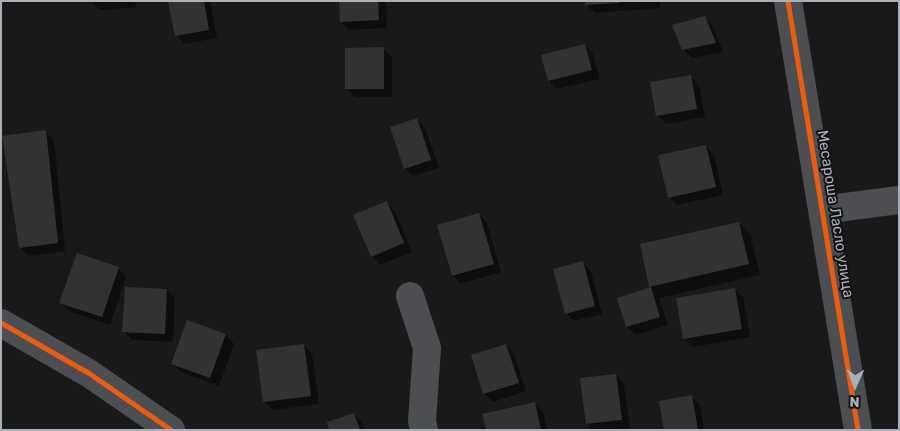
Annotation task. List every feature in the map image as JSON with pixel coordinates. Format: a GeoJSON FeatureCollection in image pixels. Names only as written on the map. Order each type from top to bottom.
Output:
{"type":"FeatureCollection","features":[{"type":"Feature","properties":{"kind":"street","name":"Месароша Ласло улица"},"geometry":{"type":"LineString","coordinates":[[788,1],[858,430]]}},
{"type":"Feature","properties":{"kind":"street"},"geometry":{"type":"LineString","coordinates":[[822,210],[899,200]]}},
{"type":"Feature","properties":{"kind":"street"},"geometry":{"type":"LineString","coordinates":[[410,296],[427,348],[422,421],[424,430]]}},
{"type":"Feature","properties":{"kind":"street"},"geometry":{"type":"LineString","coordinates":[[1,323],[90,374],[171,430]]}},
{"type":"Feature","properties":{"kind":"building"},"geometry":{"type":"Polygon","coordinates":[[[168,1],[204,1],[209,30],[175,36],[168,1]]]}},
{"type":"Feature","properties":{"kind":"building"},"geometry":{"type":"Polygon","coordinates":[[[339,1],[378,1],[379,20],[340,22],[339,1]]]}},
{"type":"Feature","properties":{"kind":"building"},"geometry":{"type":"Polygon","coordinates":[[[585,1],[619,1],[619,3],[585,5],[585,1]]]}},
{"type":"Feature","properties":{"kind":"building"},"geometry":{"type":"Polygon","coordinates":[[[705,16],[716,43],[682,50],[672,25],[705,16]]]}},
{"type":"Feature","properties":{"kind":"building"},"geometry":{"type":"Polygon","coordinates":[[[585,44],[592,70],[548,81],[541,55],[585,44]]]}},
{"type":"Feature","properties":{"kind":"building"},"geometry":{"type":"Polygon","coordinates":[[[384,47],[384,89],[345,89],[345,48],[384,47]]]}},
{"type":"Feature","properties":{"kind":"building"},"geometry":{"type":"Polygon","coordinates":[[[691,75],[697,109],[656,116],[650,82],[691,75]]]}},
{"type":"Feature","properties":{"kind":"building"},"geometry":{"type":"Polygon","coordinates":[[[417,118],[431,160],[404,169],[390,127],[417,118]]]}},
{"type":"Feature","properties":{"kind":"building"},"geometry":{"type":"Polygon","coordinates":[[[46,130],[58,243],[19,248],[2,136],[46,130]]]}},
{"type":"Feature","properties":{"kind":"building"},"geometry":{"type":"Polygon","coordinates":[[[706,145],[716,187],[668,198],[658,155],[706,145]]]}},
{"type":"Feature","properties":{"kind":"building"},"geometry":{"type":"Polygon","coordinates":[[[387,201],[404,243],[371,257],[353,215],[387,201]]]}},
{"type":"Feature","properties":{"kind":"building"},"geometry":{"type":"Polygon","coordinates":[[[479,213],[494,264],[452,276],[437,225],[479,213]]]}},
{"type":"Feature","properties":{"kind":"building"},"geometry":{"type":"Polygon","coordinates":[[[739,222],[749,264],[649,287],[640,244],[739,222]]]}},
{"type":"Feature","properties":{"kind":"building"},"geometry":{"type":"Polygon","coordinates":[[[77,253],[119,267],[102,317],[59,303],[77,253]]]}},
{"type":"Feature","properties":{"kind":"building"},"geometry":{"type":"Polygon","coordinates":[[[583,261],[595,306],[565,314],[553,269],[583,261]]]}},
{"type":"Feature","properties":{"kind":"building"},"geometry":{"type":"Polygon","coordinates":[[[125,287],[167,289],[165,334],[122,332],[125,287]]]}},
{"type":"Feature","properties":{"kind":"building"},"geometry":{"type":"Polygon","coordinates":[[[651,287],[660,317],[626,327],[617,298],[651,287]]]}},
{"type":"Feature","properties":{"kind":"building"},"geometry":{"type":"Polygon","coordinates":[[[735,288],[742,329],[683,339],[676,298],[735,288]]]}},
{"type":"Feature","properties":{"kind":"building"},"geometry":{"type":"Polygon","coordinates":[[[187,320],[226,334],[210,378],[171,364],[187,320]]]}},
{"type":"Feature","properties":{"kind":"building"},"geometry":{"type":"Polygon","coordinates":[[[304,344],[311,396],[263,402],[256,350],[304,344]]]}},
{"type":"Feature","properties":{"kind":"building"},"geometry":{"type":"Polygon","coordinates":[[[506,344],[519,383],[483,394],[471,355],[506,344]]]}},
{"type":"Feature","properties":{"kind":"building"},"geometry":{"type":"Polygon","coordinates":[[[616,374],[622,420],[586,424],[580,378],[616,374]]]}},
{"type":"Feature","properties":{"kind":"building"},"geometry":{"type":"Polygon","coordinates":[[[692,395],[698,430],[664,430],[659,401],[692,395]]]}},
{"type":"Feature","properties":{"kind":"building"},"geometry":{"type":"Polygon","coordinates":[[[535,402],[541,430],[486,430],[482,414],[535,402]]]}},
{"type":"Feature","properties":{"kind":"building"},"geometry":{"type":"Polygon","coordinates":[[[354,413],[360,430],[329,430],[327,422],[354,413]]]}},
{"type":"Feature","properties":{"kind":"cycle path"},"geometry":{"type":"LineString","coordinates":[[788,1],[858,430]]}},
{"type":"Feature","properties":{"kind":"cycle path"},"geometry":{"type":"LineString","coordinates":[[1,323],[90,374],[171,430]]}}]}
